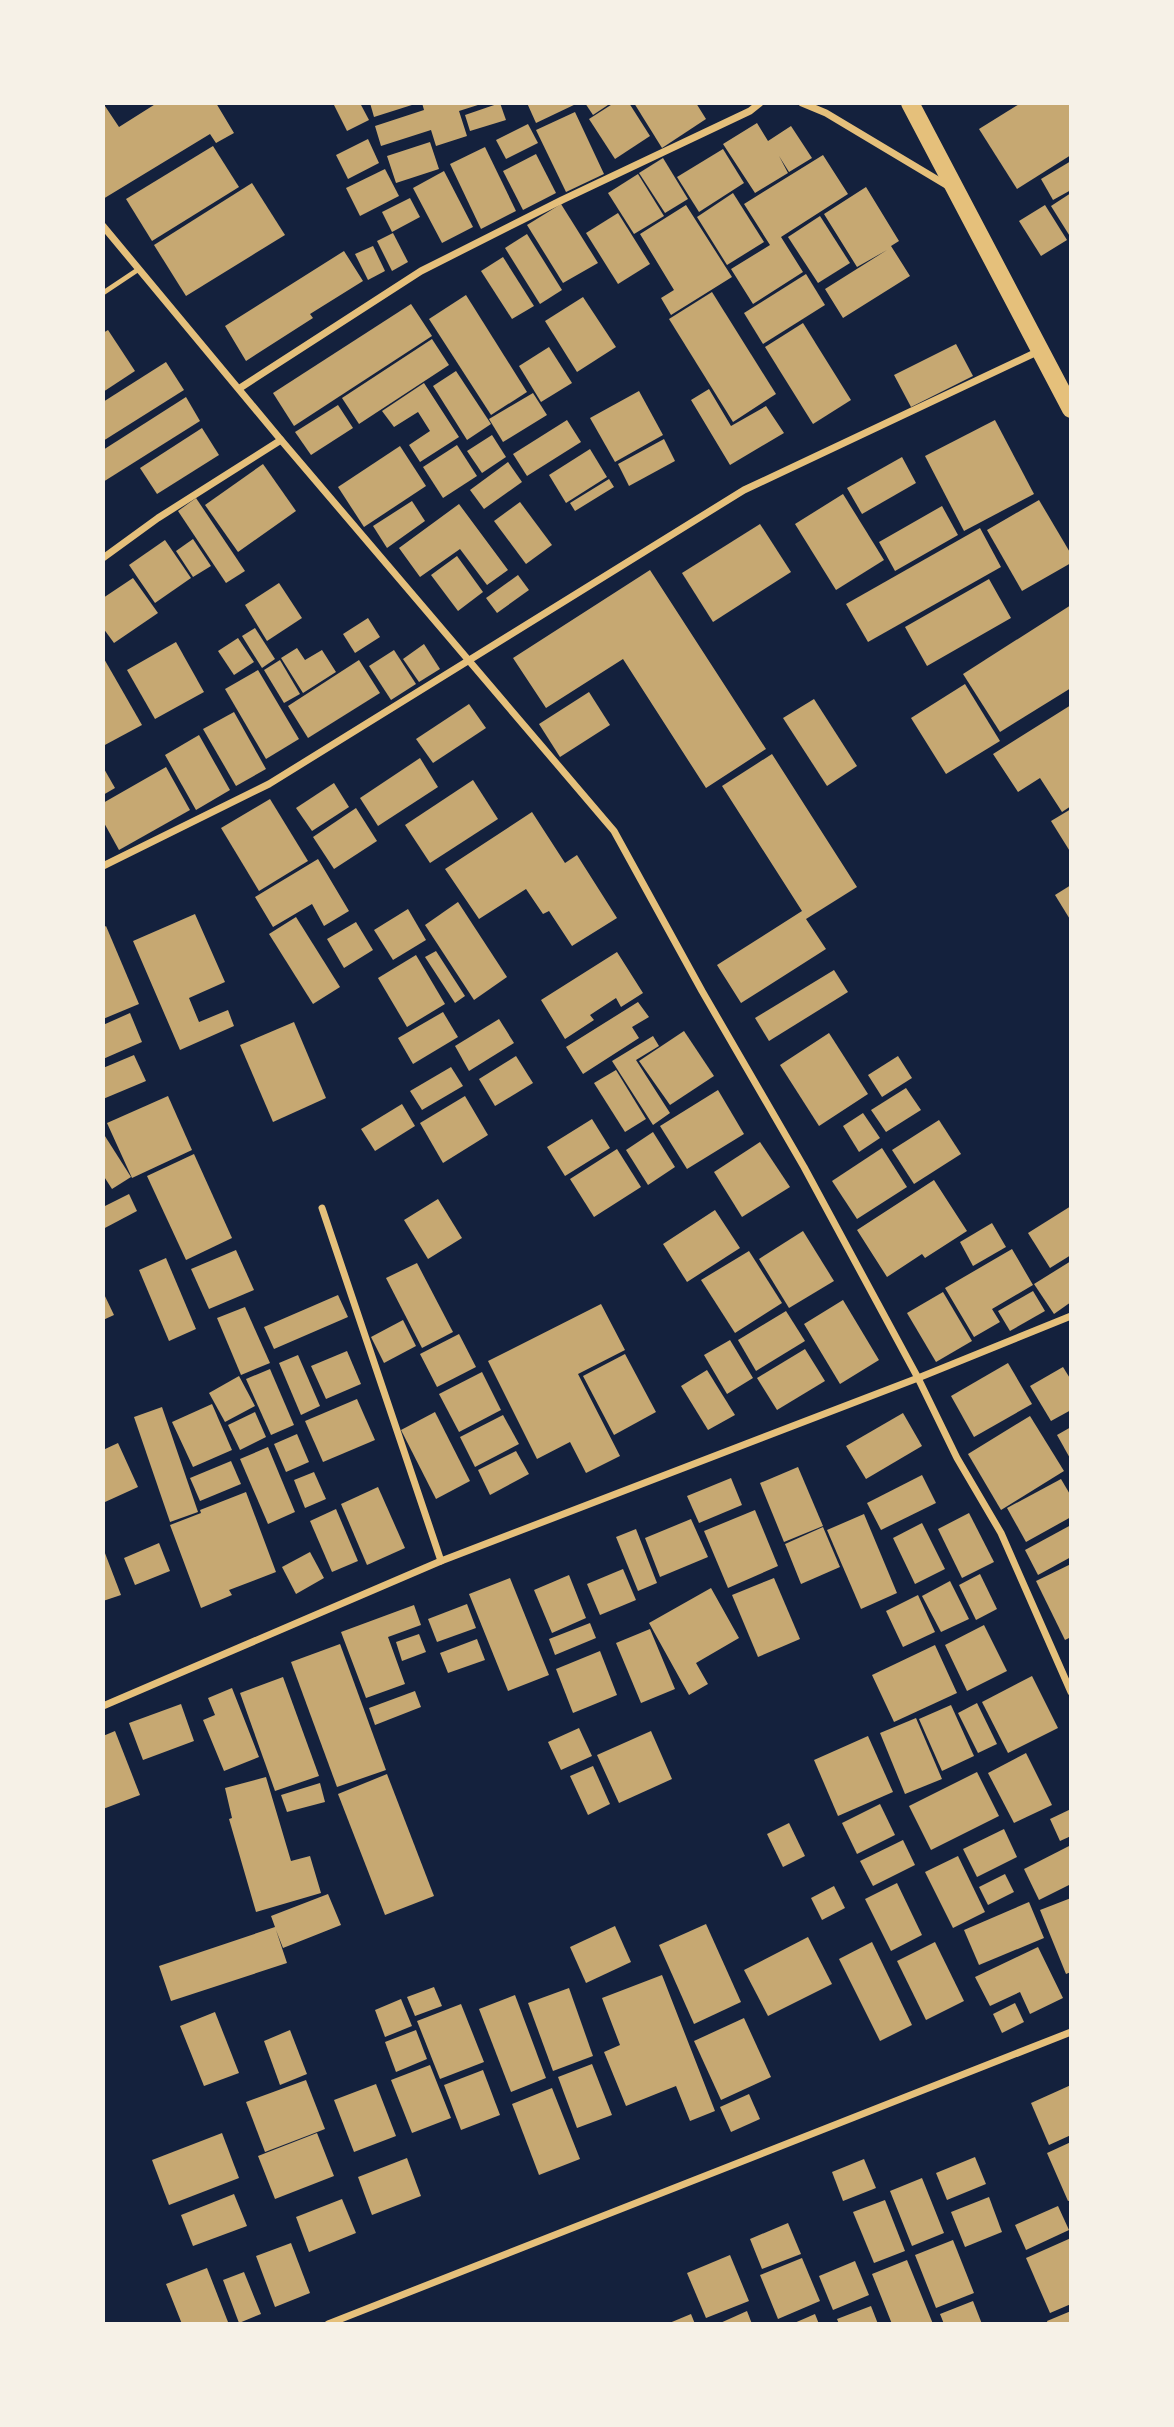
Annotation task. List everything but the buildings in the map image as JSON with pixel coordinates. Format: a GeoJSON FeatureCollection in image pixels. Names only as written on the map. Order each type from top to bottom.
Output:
{"type":"FeatureCollection","features":[{"type":"Feature","properties":{"kind":"main road"},"geometry":{"type":"LineString","coordinates":[[910,103],[1071,408]]}},
{"type":"Feature","properties":{"kind":"street"},"geometry":{"type":"LineString","coordinates":[[240,388],[421,271],[562,200],[750,111],[760,103]]}},
{"type":"Feature","properties":{"kind":"street"},"geometry":{"type":"LineString","coordinates":[[802,103],[826,113],[955,190]]}},
{"type":"Feature","properties":{"kind":"street"},"geometry":{"type":"LineString","coordinates":[[103,226],[281,440],[614,831],[804,1167],[918,1378],[957,1458],[1001,1533],[1071,1692]]}},
{"type":"Feature","properties":{"kind":"street"},"geometry":{"type":"LineString","coordinates":[[103,866],[270,784],[744,490],[1041,350]]}},
{"type":"Feature","properties":{"kind":"street"},"geometry":{"type":"LineString","coordinates":[[103,558],[158,518],[281,440]]}},
{"type":"Feature","properties":{"kind":"street"},"geometry":{"type":"LineString","coordinates":[[322,1208],[441,1561]]}},
{"type":"Feature","properties":{"kind":"street"},"geometry":{"type":"LineString","coordinates":[[103,1706],[441,1561],[918,1378],[1071,1316]]}},
{"type":"Feature","properties":{"kind":"street"},"geometry":{"type":"LineString","coordinates":[[328,2324],[1071,2032]]}},
{"type":"Feature","properties":{"kind":"lane"},"geometry":{"type":"LineString","coordinates":[[103,293],[139,269]]}}]}
